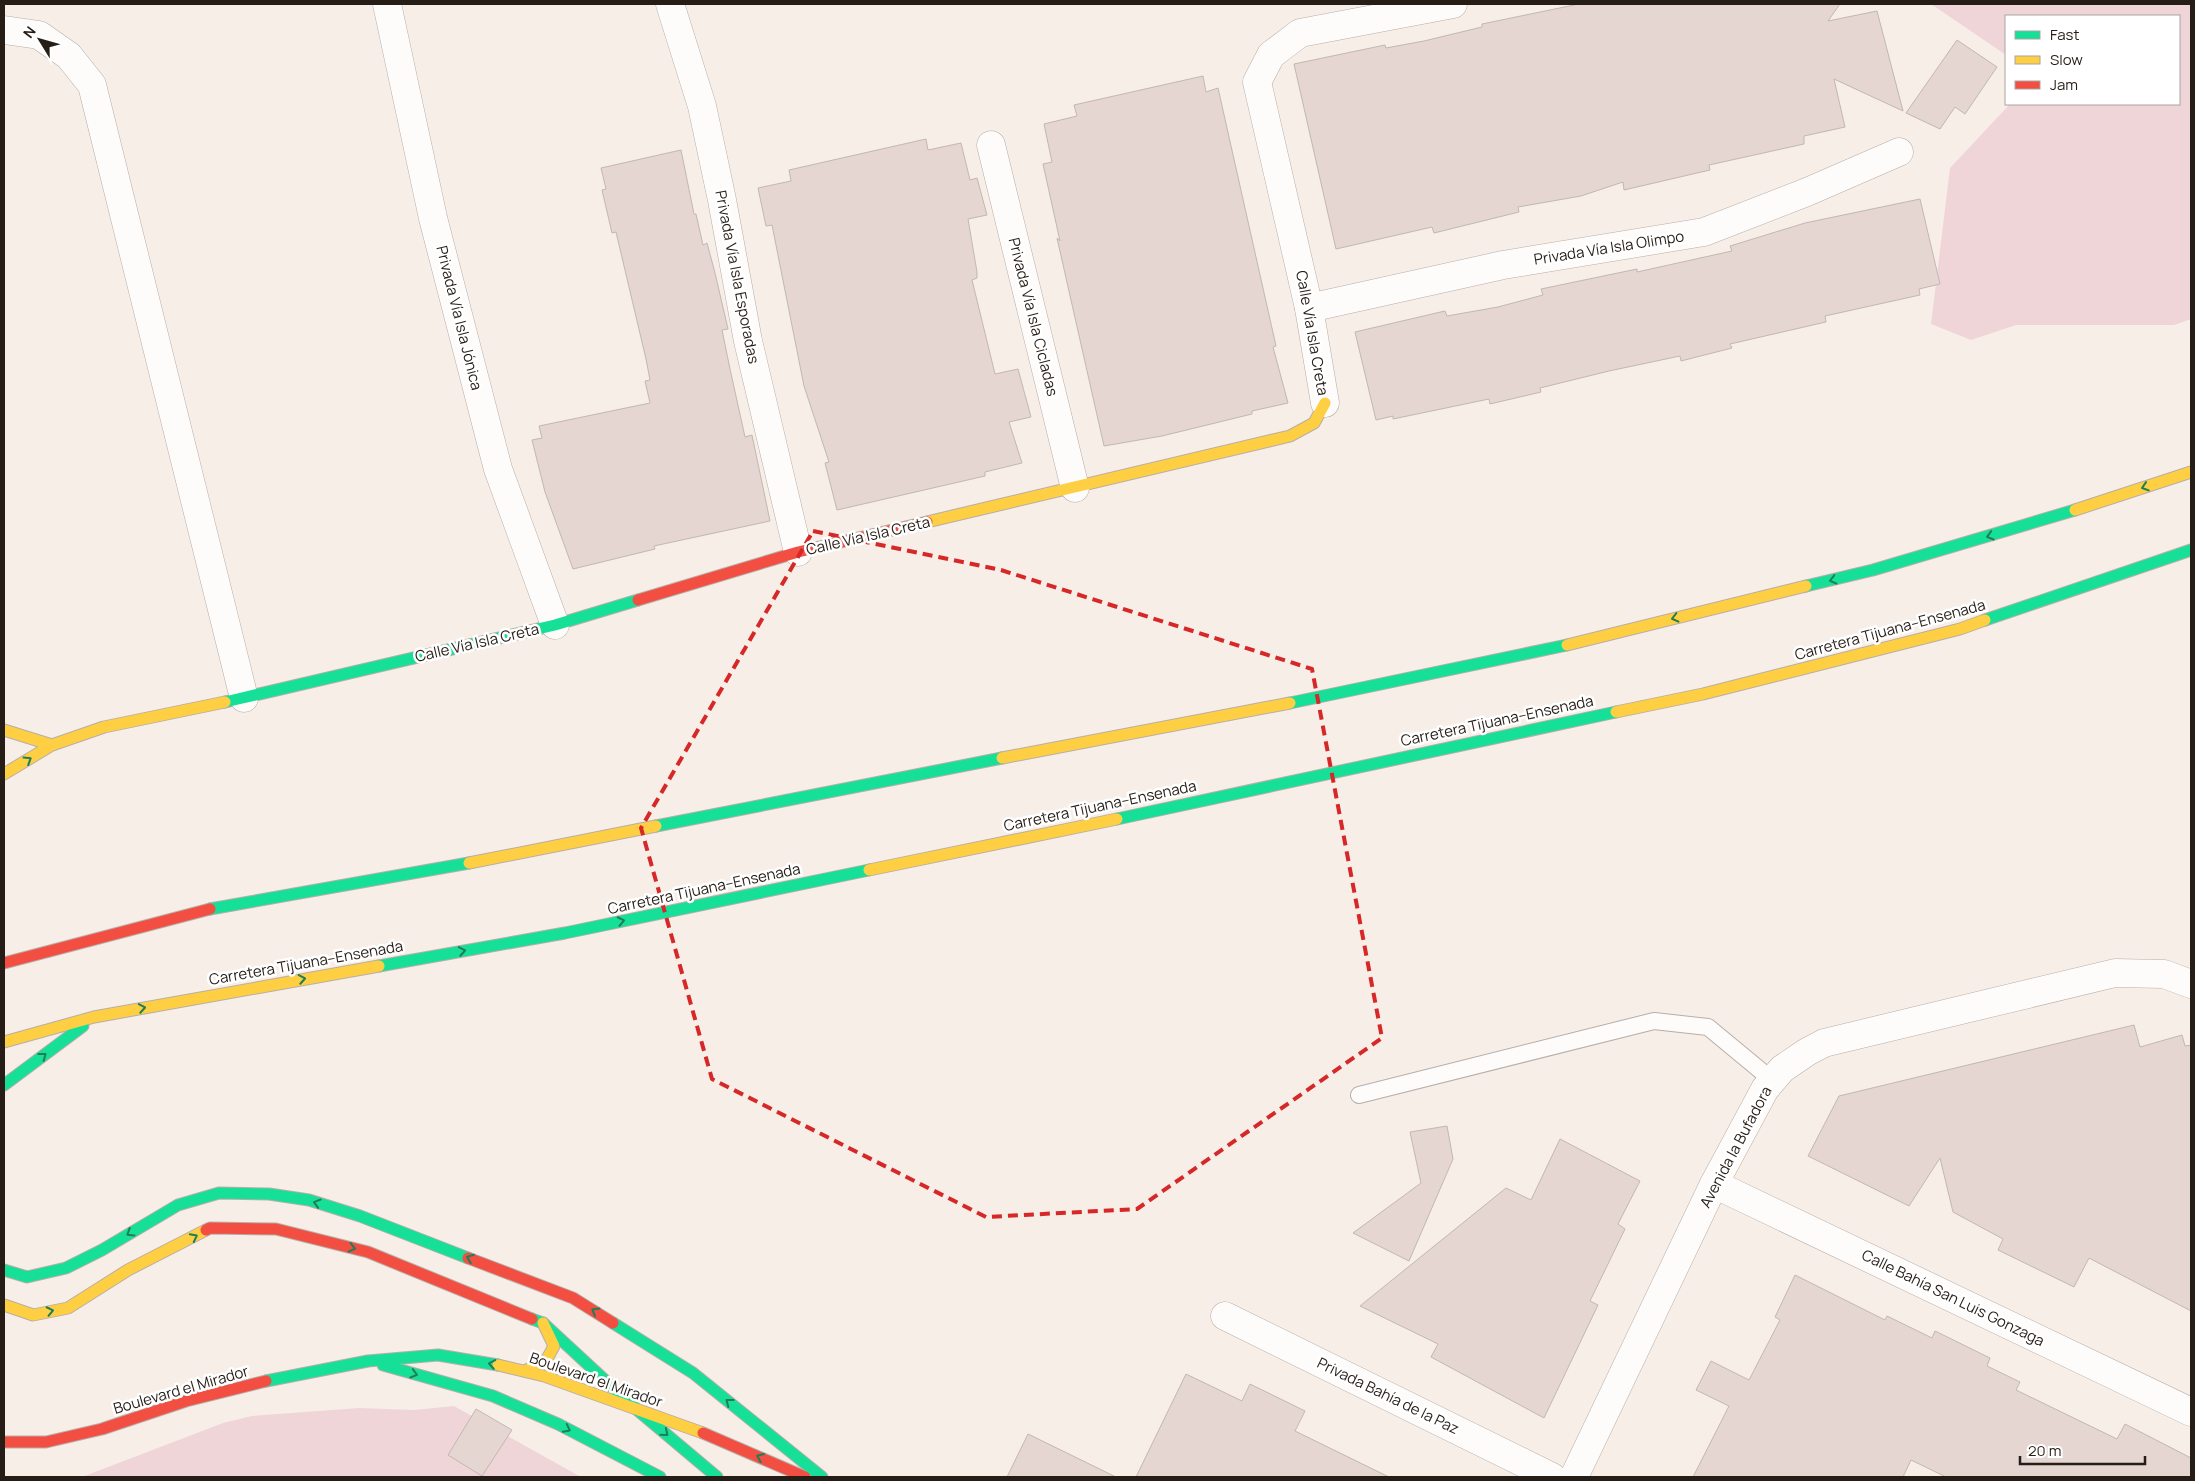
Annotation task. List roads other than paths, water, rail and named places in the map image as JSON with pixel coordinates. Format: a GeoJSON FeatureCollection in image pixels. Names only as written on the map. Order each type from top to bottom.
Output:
{"type":"FeatureCollection","features":[{"type":"Feature","properties":{"kind":"main road","name":"Calle Vía Isla Creta"},"geometry":{"type":"LineString","coordinates":[[4,774],[52,745],[104,727],[244,698],[555,625],[798,552],[1076,488],[1290,436],[1314,423],[1325,403]]}},
{"type":"Feature","properties":{"kind":"main road"},"geometry":{"type":"LineString","coordinates":[[4,963],[213,908],[501,857],[898,778],[1240,714],[1561,646],[1874,570],[2036,522],[2191,472]]}},
{"type":"Feature","properties":{"kind":"main road","name":"Carretera Tijuana–Ensenada"},"geometry":{"type":"LineString","coordinates":[[4,1042],[94,1017],[565,933],[1107,821],[1395,758],[1703,694],[1960,629],[2191,550]]}},
{"type":"Feature","properties":{"kind":"main road"},"geometry":{"type":"LineString","coordinates":[[4,730],[52,745]]}},
{"type":"Feature","properties":{"kind":"main road"},"geometry":{"type":"LineString","coordinates":[[4,1085],[94,1017]]}},
{"type":"Feature","properties":{"kind":"main road"},"geometry":{"type":"LineString","coordinates":[[4,1270],[27,1277],[66,1268],[102,1250],[178,1205],[219,1193],[269,1194],[309,1200],[360,1216],[574,1298],[693,1373],[822,1477]]}},
{"type":"Feature","properties":{"kind":"main road"},"geometry":{"type":"LineString","coordinates":[[4,1305],[33,1315],[68,1308],[128,1270],[210,1228],[276,1229],[368,1252],[487,1302],[543,1323],[635,1408],[717,1477]]}},
{"type":"Feature","properties":{"kind":"main road"},"geometry":{"type":"LineString","coordinates":[[525,1371],[547,1359],[554,1346],[543,1323]]}},
{"type":"Feature","properties":{"kind":"main road","name":"Boulevard el Mirador"},"geometry":{"type":"LineString","coordinates":[[4,1442],[46,1442],[102,1429],[186,1402],[280,1377],[368,1361],[438,1355],[525,1371],[711,1436],[805,1477]]}},
{"type":"Feature","properties":{"kind":"main road","name":"Boulevard el Mirador"},"geometry":{"type":"LineString","coordinates":[[368,1361],[493,1396],[558,1424],[660,1477]]}},
{"type":"Feature","properties":{"kind":"street","name":"Privada Vía Isla Jónica"},"geometry":{"type":"LineString","coordinates":[[387,4],[433,218],[498,469],[555,625]]}},
{"type":"Feature","properties":{"kind":"street","name":"Privada Vía Isla Esporadas"},"geometry":{"type":"LineString","coordinates":[[670,4],[702,106],[722,200],[748,341],[798,552]]}},
{"type":"Feature","properties":{"kind":"street","name":"Calle Vía Isla Creta"},"geometry":{"type":"LineString","coordinates":[[1325,403],[1309,308],[1257,82],[1271,55],[1300,33],[1453,4]]}},
{"type":"Feature","properties":{"kind":"street"},"geometry":{"type":"LineString","coordinates":[[4,30],[40,35],[69,56],[92,85],[244,698]]}},
{"type":"Feature","properties":{"kind":"street","name":"Privada Vía Isla Cicladas"},"geometry":{"type":"LineString","coordinates":[[991,146],[1076,488]]}},
{"type":"Feature","properties":{"kind":"street","name":"Privada Vía Isla Olimpo"},"geometry":{"type":"LineString","coordinates":[[1309,308],[1503,265],[1704,232],[1807,192],[1899,152]]}},
{"type":"Feature","properties":{"kind":"street","name":"Avenida la Bufadora"},"geometry":{"type":"LineString","coordinates":[[1574,1477],[1714,1184],[1765,1089],[1795,1059],[1824,1043],[2115,973],[2164,974],[2191,984]]}},
{"type":"Feature","properties":{"kind":"street","name":"Calle Bahía San Luis Gonzaga"},"geometry":{"type":"LineString","coordinates":[[1714,1184],[2191,1412]]}},
{"type":"Feature","properties":{"kind":"street","name":"Privada Bahía de la Paz"},"geometry":{"type":"LineString","coordinates":[[1225,1316],[1552,1477]]}},
{"type":"Feature","properties":{"kind":"lane"},"geometry":{"type":"LineString","coordinates":[[1359,1095],[1654,1021],[1708,1026],[1772,1080]]}}]}
